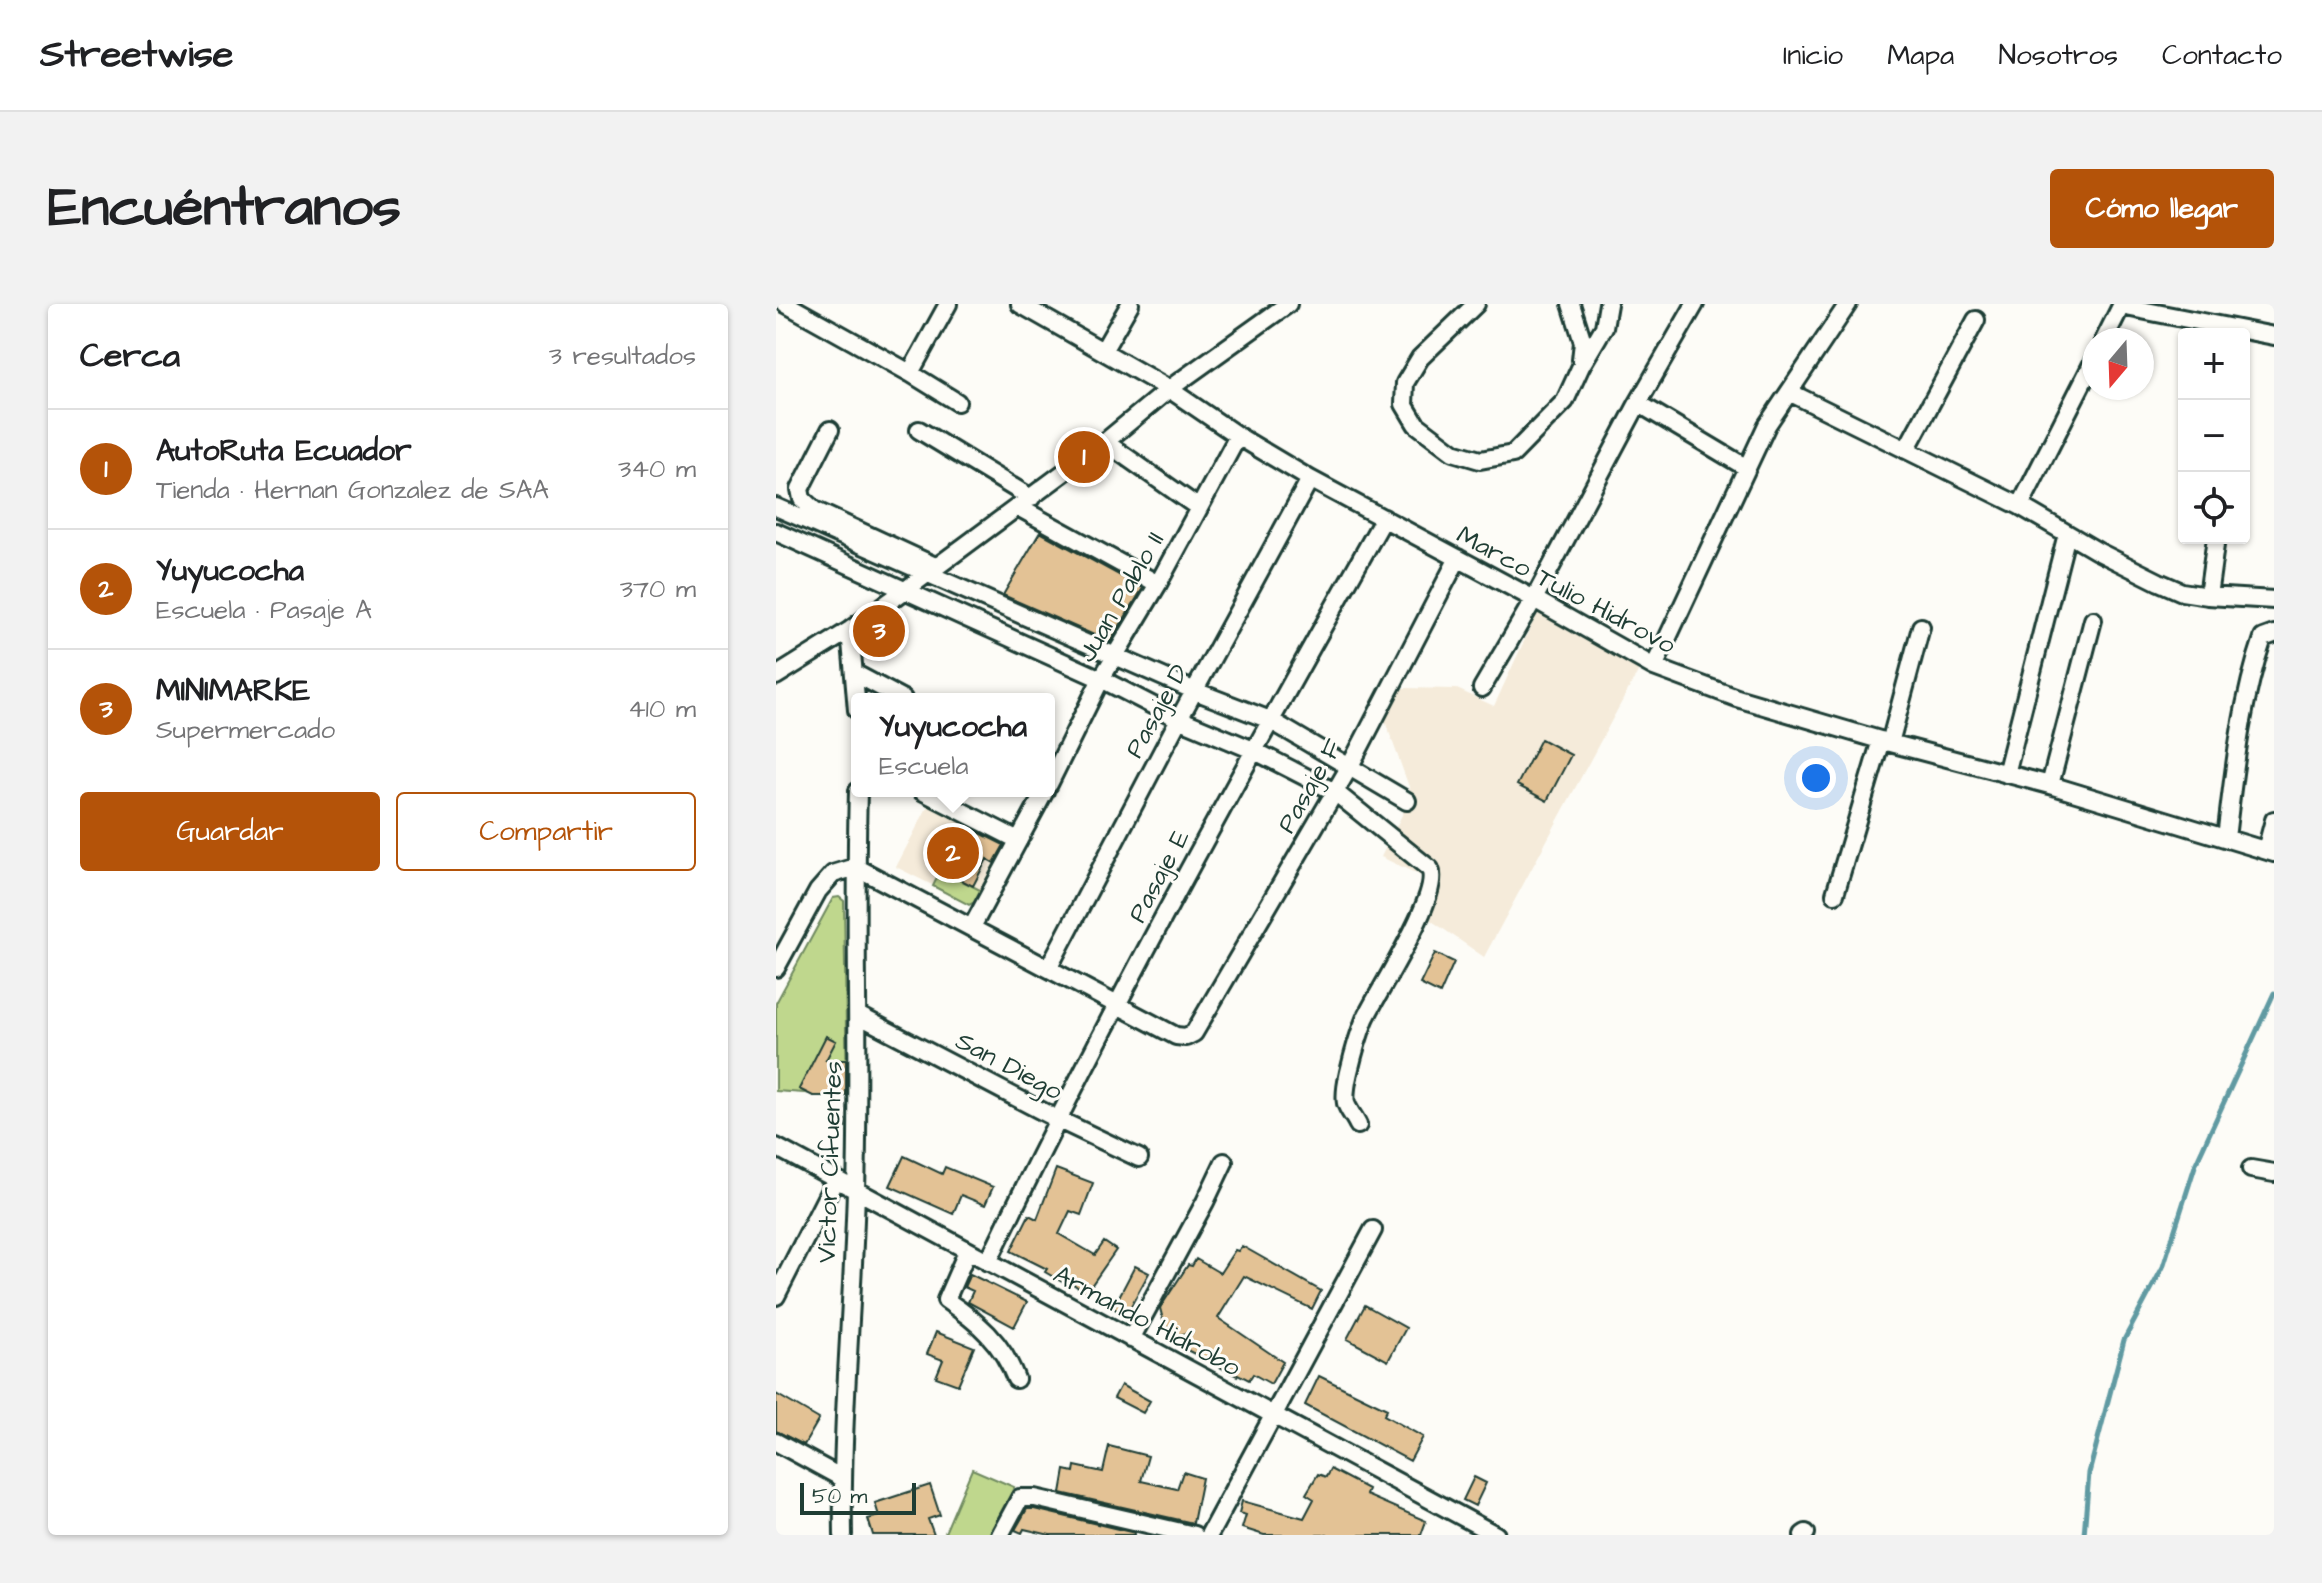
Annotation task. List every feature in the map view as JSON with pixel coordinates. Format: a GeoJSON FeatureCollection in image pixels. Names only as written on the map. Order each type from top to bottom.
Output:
{"type":"FeatureCollection","features":[{"type":"Feature","properties":{"kind":"street"},"geometry":{"type":"LineString","coordinates":[[786,304],[957,402]]}},
{"type":"Feature","properties":{"kind":"street"},"geometry":{"type":"LineString","coordinates":[[910,373],[948,304]]}},
{"type":"Feature","properties":{"kind":"street","name":"Marco Tulio Hidrovo"},"geometry":{"type":"LineString","coordinates":[[1020,304],[1169,389],[1238,436],[1310,479],[1654,667],[1737,698],[1885,742],[2050,785],[2270,852]]}},
{"type":"Feature","properties":{"kind":"street"},"geometry":{"type":"LineString","coordinates":[[1103,351],[1130,304]]}},
{"type":"Feature","properties":{"kind":"street"},"geometry":{"type":"LineString","coordinates":[[776,676],[850,630],[904,591],[1105,442],[1169,389],[1288,304]]}},
{"type":"Feature","properties":{"kind":"street"},"geometry":{"type":"LineString","coordinates":[[1476,304],[1420,358],[1405,383],[1404,404],[1416,424],[1453,452],[1480,460],[1513,454],[1565,401],[1604,327],[1608,304]]}},
{"type":"Feature","properties":{"kind":"street"},"geometry":{"type":"LineString","coordinates":[[1571,304],[1583,342],[1581,366]]}},
{"type":"Feature","properties":{"kind":"street"},"geometry":{"type":"LineString","coordinates":[[1482,688],[1695,304]]}},
{"type":"Feature","properties":{"kind":"street"},"geometry":{"type":"LineString","coordinates":[[1654,667],[1767,425],[1848,304]]}},
{"type":"Feature","properties":{"kind":"street"},"geometry":{"type":"LineString","coordinates":[[2110,328],[2122,305],[2274,336]]}},
{"type":"Feature","properties":{"kind":"street"},"geometry":{"type":"LineString","coordinates":[[1906,450],[1976,320]]}},
{"type":"Feature","properties":{"kind":"street"},"geometry":{"type":"LineString","coordinates":[[2020,506],[2082,384]]}},
{"type":"Feature","properties":{"kind":"street"},"geometry":{"type":"LineString","coordinates":[[1789,392],[2020,506],[2067,534],[2182,592],[2274,600]]}},
{"type":"Feature","properties":{"kind":"street"},"geometry":{"type":"LineString","coordinates":[[1638,403],[1747,468]]}},
{"type":"Feature","properties":{"kind":"street"},"geometry":{"type":"LineString","coordinates":[[830,430],[800,489],[802,499],[814,510],[930,570],[1116,656],[1270,720],[1407,801]]}},
{"type":"Feature","properties":{"kind":"street"},"geometry":{"type":"LineString","coordinates":[[919,430],[1025,502],[1158,584]]}},
{"type":"Feature","properties":{"kind":"street","name":"Juan Pablo II"},"geometry":{"type":"LineString","coordinates":[[1055,771],[1101,679],[1158,584],[1238,436]]}},
{"type":"Feature","properties":{"kind":"street"},"geometry":{"type":"LineString","coordinates":[[1105,442],[1199,508]]}},
{"type":"Feature","properties":{"kind":"street","name":"Pasaje D"},"geometry":{"type":"LineString","coordinates":[[1049,967],[1310,479]]}},
{"type":"Feature","properties":{"kind":"street"},"geometry":{"type":"LineString","coordinates":[[776,507],[930,570]]}},
{"type":"Feature","properties":{"kind":"street","name":"Pasaje E"},"geometry":{"type":"LineString","coordinates":[[988,1262],[1057,1119],[1253,750],[1384,518]]}},
{"type":"Feature","properties":{"kind":"street"},"geometry":{"type":"LineString","coordinates":[[776,532],[1101,679],[1335,792],[1430,869],[1433,880],[1407,942],[1365,1019],[1353,1057],[1346,1085],[1346,1103],[1358,1125]]}},
{"type":"Feature","properties":{"kind":"street"},"geometry":{"type":"LineString","coordinates":[[2006,774],[2067,534]]}},
{"type":"Feature","properties":{"kind":"street"},"geometry":{"type":"LineString","coordinates":[[2208,596],[2215,544]]}},
{"type":"Feature","properties":{"kind":"street","name":"Pasaje F"},"geometry":{"type":"LineString","coordinates":[[1118,1005],[1176,1036],[1186,1037],[1194,1033],[1350,766],[1458,558]]}},
{"type":"Feature","properties":{"kind":"street"},"geometry":{"type":"LineString","coordinates":[[2050,785],[2093,620]]}},
{"type":"Feature","properties":{"kind":"street"},"geometry":{"type":"LineString","coordinates":[[1835,894],[1921,627]]}},
{"type":"Feature","properties":{"kind":"street"},"geometry":{"type":"LineString","coordinates":[[850,630],[857,693]]}},
{"type":"Feature","properties":{"kind":"street"},"geometry":{"type":"LineString","coordinates":[[2226,838],[2237,751],[2257,656],[2263,638],[2274,634]]}},
{"type":"Feature","properties":{"kind":"street"},"geometry":{"type":"LineString","coordinates":[[856,674],[892,693]]}},
{"type":"Feature","properties":{"kind":"street","name":"Victor Cifuentes"},"geometry":{"type":"LineString","coordinates":[[843,1535],[842,1478],[856,1192],[858,797]]}},
{"type":"Feature","properties":{"kind":"street"},"geometry":{"type":"LineString","coordinates":[[934,797],[1018,840]]}},
{"type":"Feature","properties":{"kind":"street","name":"Juan Pablo II"},"geometry":{"type":"LineString","coordinates":[[972,927],[1041,797]]}},
{"type":"Feature","properties":{"kind":"street"},"geometry":{"type":"LineString","coordinates":[[2270,852],[2274,820]]}},
{"type":"Feature","properties":{"kind":"street"},"geometry":{"type":"LineString","coordinates":[[776,968],[818,891],[833,874],[856,867],[1118,1005]]}},
{"type":"Feature","properties":{"kind":"street","name":"San Diego"},"geometry":{"type":"LineString","coordinates":[[858,1015],[1057,1119],[1139,1158]]}},
{"type":"Feature","properties":{"kind":"street","name":"Armando Hidrobo"},"geometry":{"type":"LineString","coordinates":[[776,1147],[1496,1535]]}},
{"type":"Feature","properties":{"kind":"street"},"geometry":{"type":"LineString","coordinates":[[1131,1339],[1224,1162]]}},
{"type":"Feature","properties":{"kind":"street"},"geometry":{"type":"LineString","coordinates":[[2251,1169],[2274,1173]]}},
{"type":"Feature","properties":{"kind":"street"},"geometry":{"type":"LineString","coordinates":[[776,1296],[835,1180]]}},
{"type":"Feature","properties":{"kind":"street"},"geometry":{"type":"LineString","coordinates":[[1209,1535],[1373,1230]]}},
{"type":"Feature","properties":{"kind":"street"},"geometry":{"type":"LineString","coordinates":[[967,1252],[946,1300],[988,1332],[1002,1349],[1016,1379]]}},
{"type":"Feature","properties":{"kind":"street"},"geometry":{"type":"LineString","coordinates":[[776,1442],[842,1478]]}},
{"type":"Feature","properties":{"kind":"street"},"geometry":{"type":"LineString","coordinates":[[1000,1535],[1020,1498],[1035,1498],[1194,1535]]}},
{"type":"Feature","properties":{"kind":"shaded area"},"geometry":{"type":"Polygon","coordinates":[[[1538,611],[1640,668],[1484,957],[1416,910],[1430,880],[1381,857],[1412,795],[1384,718],[1401,688],[1457,689],[1494,706],[1538,611]]]}},
{"type":"Feature","properties":{"kind":"shaded area"},"geometry":{"type":"Polygon","coordinates":[[[930,802],[1009,842],[972,905],[896,867],[930,802]]]}},
{"type":"Feature","properties":{"kind":"green space"},"geometry":{"type":"Polygon","coordinates":[[[941,870],[982,891],[977,901],[969,905],[933,886],[941,870]]]}},
{"type":"Feature","properties":{"kind":"green space"},"geometry":{"type":"Polygon","coordinates":[[[839,897],[844,901],[847,1096],[776,1091],[776,1003],[833,898],[839,897]]]}},
{"type":"Feature","properties":{"kind":"green space"},"geometry":{"type":"Polygon","coordinates":[[[972,1469],[1014,1487],[994,1535],[944,1535],[972,1469]]]}},
{"type":"Feature","properties":{"kind":"building"},"geometry":{"type":"Polygon","coordinates":[[[1040,532],[1143,588],[1110,642],[1003,595],[1040,532]]]}},
{"type":"Feature","properties":{"kind":"building"},"geometry":{"type":"Polygon","coordinates":[[[1541,739],[1571,755],[1547,801],[1517,785],[1541,739]]]}},
{"type":"Feature","properties":{"kind":"building"},"geometry":{"type":"Polygon","coordinates":[[[964,825],[1004,845],[994,863],[987,859],[973,886],[941,870],[964,825]]]}},
{"type":"Feature","properties":{"kind":"building"},"geometry":{"type":"Polygon","coordinates":[[[1435,953],[1454,962],[1440,994],[1420,984],[1435,953]]]}},
{"type":"Feature","properties":{"kind":"building"},"geometry":{"type":"Polygon","coordinates":[[[826,1036],[836,1041],[826,1060],[846,1060],[846,1096],[813,1096],[799,1089],[826,1036]]]}},
{"type":"Feature","properties":{"kind":"building"},"geometry":{"type":"Polygon","coordinates":[[[904,1156],[942,1174],[945,1167],[993,1187],[985,1205],[961,1195],[953,1214],[890,1186],[904,1156]]]}},
{"type":"Feature","properties":{"kind":"building"},"geometry":{"type":"Polygon","coordinates":[[[1056,1169],[1093,1183],[1081,1215],[1070,1211],[1059,1234],[1095,1255],[1104,1242],[1116,1250],[1086,1293],[1066,1279],[1064,1283],[1045,1272],[1047,1269],[1011,1251],[1029,1215],[1037,1219],[1056,1169]]]}},
{"type":"Feature","properties":{"kind":"building"},"geometry":{"type":"Polygon","coordinates":[[[1242,1246],[1321,1291],[1312,1309],[1244,1276],[1218,1318],[1283,1362],[1271,1384],[1253,1374],[1249,1380],[1237,1376],[1183,1348],[1192,1332],[1174,1336],[1173,1327],[1165,1328],[1160,1308],[1188,1265],[1192,1266],[1196,1259],[1220,1273],[1235,1250],[1242,1246]]]}},
{"type":"Feature","properties":{"kind":"building"},"geometry":{"type":"Polygon","coordinates":[[[1135,1266],[1149,1273],[1126,1315],[1113,1308],[1135,1266]]]}},
{"type":"Feature","properties":{"kind":"building"},"geometry":{"type":"Polygon","coordinates":[[[970,1274],[1027,1302],[1014,1327],[968,1302],[973,1291],[964,1287],[970,1274]]]}},
{"type":"Feature","properties":{"kind":"building"},"geometry":{"type":"Polygon","coordinates":[[[1365,1305],[1406,1328],[1388,1361],[1347,1339],[1365,1305]]]}},
{"type":"Feature","properties":{"kind":"building"},"geometry":{"type":"Polygon","coordinates":[[[936,1332],[974,1347],[958,1385],[936,1377],[943,1360],[927,1354],[936,1332]]]}},
{"type":"Feature","properties":{"kind":"building"},"geometry":{"type":"Polygon","coordinates":[[[1319,1376],[1387,1409],[1384,1415],[1423,1437],[1410,1461],[1305,1405],[1319,1376]]]}},
{"type":"Feature","properties":{"kind":"building"},"geometry":{"type":"Polygon","coordinates":[[[1121,1385],[1150,1401],[1143,1413],[1114,1398],[1121,1385]]]}},
{"type":"Feature","properties":{"kind":"building"},"geometry":{"type":"Polygon","coordinates":[[[776,1394],[819,1419],[804,1445],[776,1431],[776,1394]]]}},
{"type":"Feature","properties":{"kind":"building"},"geometry":{"type":"Polygon","coordinates":[[[1109,1446],[1148,1456],[1141,1481],[1177,1489],[1183,1472],[1202,1478],[1193,1523],[1061,1493],[1065,1470],[1074,1472],[1075,1466],[1103,1472],[1109,1446]]]}},
{"type":"Feature","properties":{"kind":"building"},"geometry":{"type":"Polygon","coordinates":[[[1330,1469],[1368,1489],[1366,1495],[1426,1521],[1421,1535],[1264,1535],[1242,1528],[1246,1515],[1239,1513],[1242,1501],[1304,1518],[1314,1499],[1306,1494],[1318,1474],[1326,1477],[1330,1469]]]}},
{"type":"Feature","properties":{"kind":"building"},"geometry":{"type":"Polygon","coordinates":[[[1474,1477],[1486,1483],[1475,1506],[1463,1500],[1474,1477]]]}},
{"type":"Feature","properties":{"kind":"building"},"geometry":{"type":"Polygon","coordinates":[[[930,1485],[940,1515],[928,1519],[934,1535],[873,1535],[868,1519],[879,1516],[875,1503],[930,1485]]]}},
{"type":"Feature","properties":{"kind":"building"},"geometry":{"type":"Polygon","coordinates":[[[1027,1509],[1135,1533],[1050,1535],[1024,1529],[1022,1533],[1015,1530],[1027,1509]]]}},
{"type":"Feature","properties":{"kind":"waterway"},"geometry":{"type":"LineString","coordinates":[[2084,1535],[2089,1473],[2124,1340],[2163,1267],[2196,1163],[2274,993]]}},
{"type":"Feature","properties":{"kind":"place","name":"AutoRuta Ecuador"},"geometry":{"type":"Point","coordinates":[1084,457]}},
{"type":"Feature","properties":{"kind":"place","name":"MINIMARKE"},"geometry":{"type":"Point","coordinates":[879,631]}},
{"type":"Feature","properties":{"kind":"place","name":"Yuyucocha"},"geometry":{"type":"Point","coordinates":[953,853]}}]}
